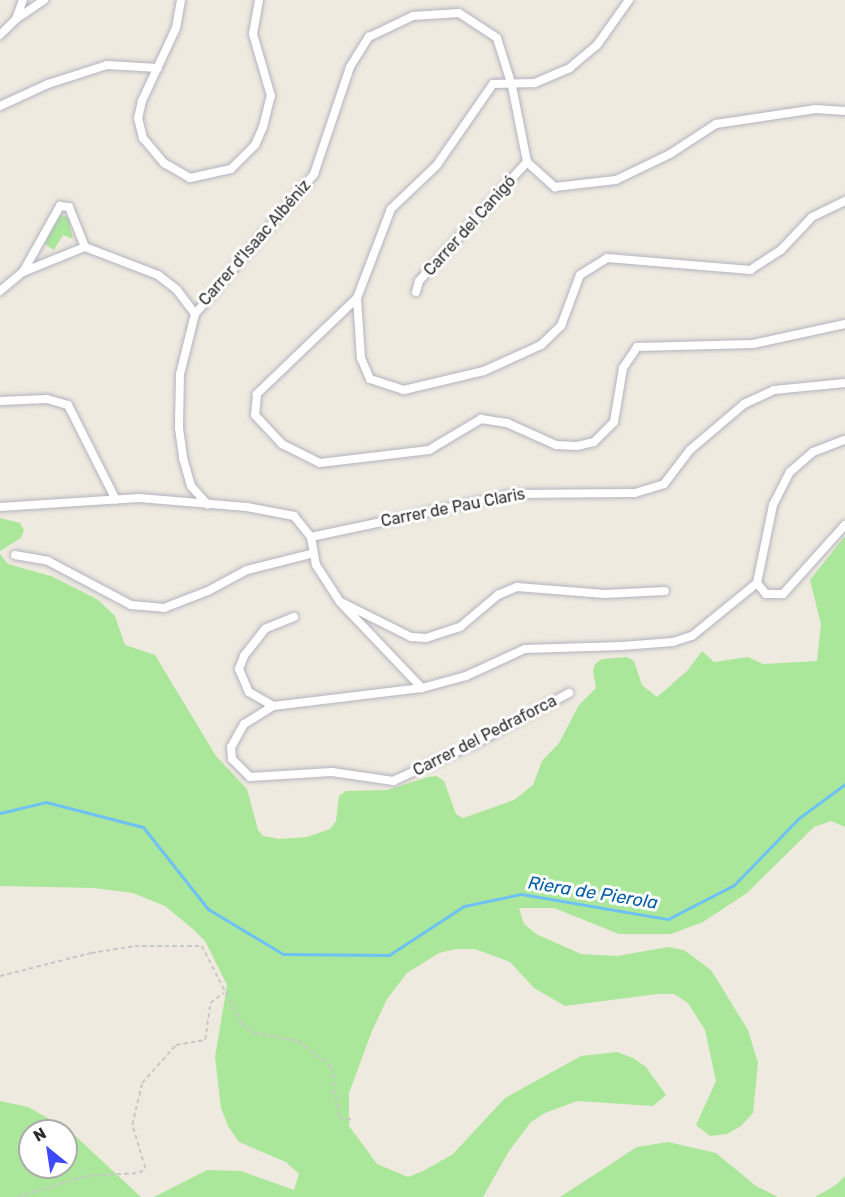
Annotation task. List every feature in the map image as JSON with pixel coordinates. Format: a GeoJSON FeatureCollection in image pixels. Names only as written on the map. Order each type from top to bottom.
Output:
{"type":"FeatureCollection","features":[{"type":"Feature","properties":{"kind":"street"},"geometry":{"type":"LineString","coordinates":[[16,19],[23,0]]}},
{"type":"Feature","properties":{"kind":"street"},"geometry":{"type":"LineString","coordinates":[[0,35],[16,19],[44,0]]}},
{"type":"Feature","properties":{"kind":"street"},"geometry":{"type":"LineString","coordinates":[[181,0],[176,28],[139,110],[143,138],[164,163],[190,178],[231,169],[255,145],[270,109],[269,85],[253,34],[259,0]]}},
{"type":"Feature","properties":{"kind":"street"},"geometry":{"type":"LineString","coordinates":[[629,0],[580,61],[534,84],[512,86],[493,84],[437,165],[391,209],[357,298],[361,358],[370,379],[404,390],[484,371],[541,345],[561,326],[580,275],[607,258],[750,270],[781,250],[812,217],[845,201]]}},
{"type":"Feature","properties":{"kind":"street","name":"Carrer d'Isaac Albéniz"},"geometry":{"type":"LineString","coordinates":[[195,314],[314,174],[350,67],[369,37],[413,16],[459,13],[496,38],[512,86],[528,162]]}},
{"type":"Feature","properties":{"kind":"street"},"geometry":{"type":"LineString","coordinates":[[0,106],[48,84],[107,65],[158,68]]}},
{"type":"Feature","properties":{"kind":"street"},"geometry":{"type":"LineString","coordinates":[[528,162],[555,188],[616,180],[670,154],[716,124],[816,109],[845,111]]}},
{"type":"Feature","properties":{"kind":"street","name":"Carrer del Canigó"},"geometry":{"type":"LineString","coordinates":[[416,292],[419,281],[528,162]]}},
{"type":"Feature","properties":{"kind":"street"},"geometry":{"type":"LineString","coordinates":[[23,272],[60,206],[69,207],[85,247]]}},
{"type":"Feature","properties":{"kind":"street"},"geometry":{"type":"LineString","coordinates":[[0,291],[23,272],[85,247],[158,275],[195,314],[180,374],[179,428],[191,486],[209,506]]}},
{"type":"Feature","properties":{"kind":"street"},"geometry":{"type":"LineString","coordinates":[[357,298],[257,394],[255,416],[282,444],[320,463],[429,450],[481,419],[507,423],[556,445],[577,446],[594,442],[614,422],[623,368],[637,347],[730,346],[845,324]]}},
{"type":"Feature","properties":{"kind":"street","name":"Carrer de Pau Claris"},"geometry":{"type":"LineString","coordinates":[[311,537],[513,494],[635,493],[664,484],[690,450],[744,404],[774,390],[845,383]]}},
{"type":"Feature","properties":{"kind":"street"},"geometry":{"type":"LineString","coordinates":[[0,401],[47,399],[68,405],[116,500]]}},
{"type":"Feature","properties":{"kind":"street"},"geometry":{"type":"LineString","coordinates":[[294,617],[266,629],[244,656],[239,669],[249,693],[273,706],[422,688],[466,676],[525,649],[622,646],[682,639],[709,625],[757,582],[767,526],[780,484],[813,452],[845,440]]}},
{"type":"Feature","properties":{"kind":"street"},"geometry":{"type":"LineString","coordinates":[[0,507],[139,498],[285,513],[302,522],[311,537],[316,565],[340,602],[422,688]]}},
{"type":"Feature","properties":{"kind":"street"},"geometry":{"type":"LineString","coordinates":[[757,582],[766,594],[783,594],[845,525]]}},
{"type":"Feature","properties":{"kind":"street"},"geometry":{"type":"LineString","coordinates":[[15,555],[48,561],[131,605],[164,608],[208,591],[247,570],[314,553]]}},
{"type":"Feature","properties":{"kind":"street"},"geometry":{"type":"LineString","coordinates":[[340,602],[411,637],[426,638],[460,627],[498,595],[517,587],[605,594],[665,591]]}},
{"type":"Feature","properties":{"kind":"street","name":"Carrer del Pedraforca"},"geometry":{"type":"LineString","coordinates":[[273,706],[244,724],[231,747],[232,759],[250,777],[332,772],[393,781],[474,744],[569,693]]}},
{"type":"Feature","properties":{"kind":"path"},"geometry":{"type":"LineString","coordinates":[[0,976],[91,953],[135,946],[202,946],[242,1024],[255,1033],[298,1041],[332,1067],[339,1118],[351,1119]]}},
{"type":"Feature","properties":{"kind":"path"},"geometry":{"type":"LineString","coordinates":[[17,1197],[87,1176],[139,1173],[145,1168],[132,1125],[142,1083],[176,1045],[205,1040],[210,1003],[225,992]]}},
{"type":"Feature","properties":{"kind":"green space"},"geometry":{"type":"Polygon","coordinates":[[[57,214],[68,217],[73,239],[63,235],[54,250],[45,244],[57,214]]]}},
{"type":"Feature","properties":{"kind":"green space"},"geometry":{"type":"Polygon","coordinates":[[[0,518],[20,523],[24,530],[21,538],[0,551],[0,518]]]}},
{"type":"Feature","properties":{"kind":"green space"},"geometry":{"type":"Polygon","coordinates":[[[845,536],[845,827],[831,821],[814,827],[747,893],[703,922],[671,934],[619,934],[554,908],[519,908],[524,924],[536,934],[581,954],[617,956],[668,947],[684,950],[711,970],[748,1030],[758,1063],[753,1113],[741,1126],[727,1134],[710,1136],[696,1125],[716,1081],[705,1030],[688,1003],[674,994],[657,994],[565,1006],[534,988],[510,962],[475,949],[456,949],[439,953],[407,973],[387,999],[372,1031],[349,1093],[349,1126],[377,1164],[408,1177],[423,1171],[453,1154],[505,1098],[581,1056],[617,1052],[633,1058],[646,1067],[666,1095],[653,1106],[577,1101],[545,1113],[531,1122],[509,1151],[483,1197],[154,1197],[207,1170],[241,1171],[294,1190],[299,1174],[286,1162],[239,1142],[228,1126],[221,1108],[215,1057],[227,985],[205,941],[193,929],[165,906],[133,893],[94,888],[0,886],[0,554],[8,564],[51,576],[97,599],[115,616],[125,645],[155,655],[216,756],[247,789],[258,830],[263,836],[280,839],[307,837],[330,829],[336,821],[339,796],[346,791],[387,790],[428,777],[437,776],[444,781],[456,814],[463,818],[514,800],[533,785],[542,761],[559,743],[579,705],[596,688],[593,671],[595,664],[602,659],[627,657],[634,661],[642,685],[657,697],[687,671],[702,651],[714,662],[748,657],[763,664],[817,661],[821,624],[810,580],[845,536]]]}},
{"type":"Feature","properties":{"kind":"green space"},"geometry":{"type":"Polygon","coordinates":[[[0,1101],[28,1107],[49,1119],[18,1119],[18,1179],[78,1179],[78,1138],[141,1197],[0,1197],[0,1101]]]}},
{"type":"Feature","properties":{"kind":"green space"},"geometry":{"type":"Polygon","coordinates":[[[668,1142],[716,1153],[756,1186],[778,1197],[560,1197],[637,1147],[668,1142]]]}},
{"type":"Feature","properties":{"kind":"green space"},"geometry":{"type":"Polygon","coordinates":[[[845,1176],[845,1197],[815,1197],[836,1185],[845,1176]]]}},
{"type":"Feature","properties":{"kind":"waterway","name":"Riera de Pierola"},"geometry":{"type":"LineString","coordinates":[[0,813],[46,802],[143,827],[208,909],[283,954],[389,955],[464,906],[521,894],[668,919],[734,885],[799,818],[845,784]]}}]}
